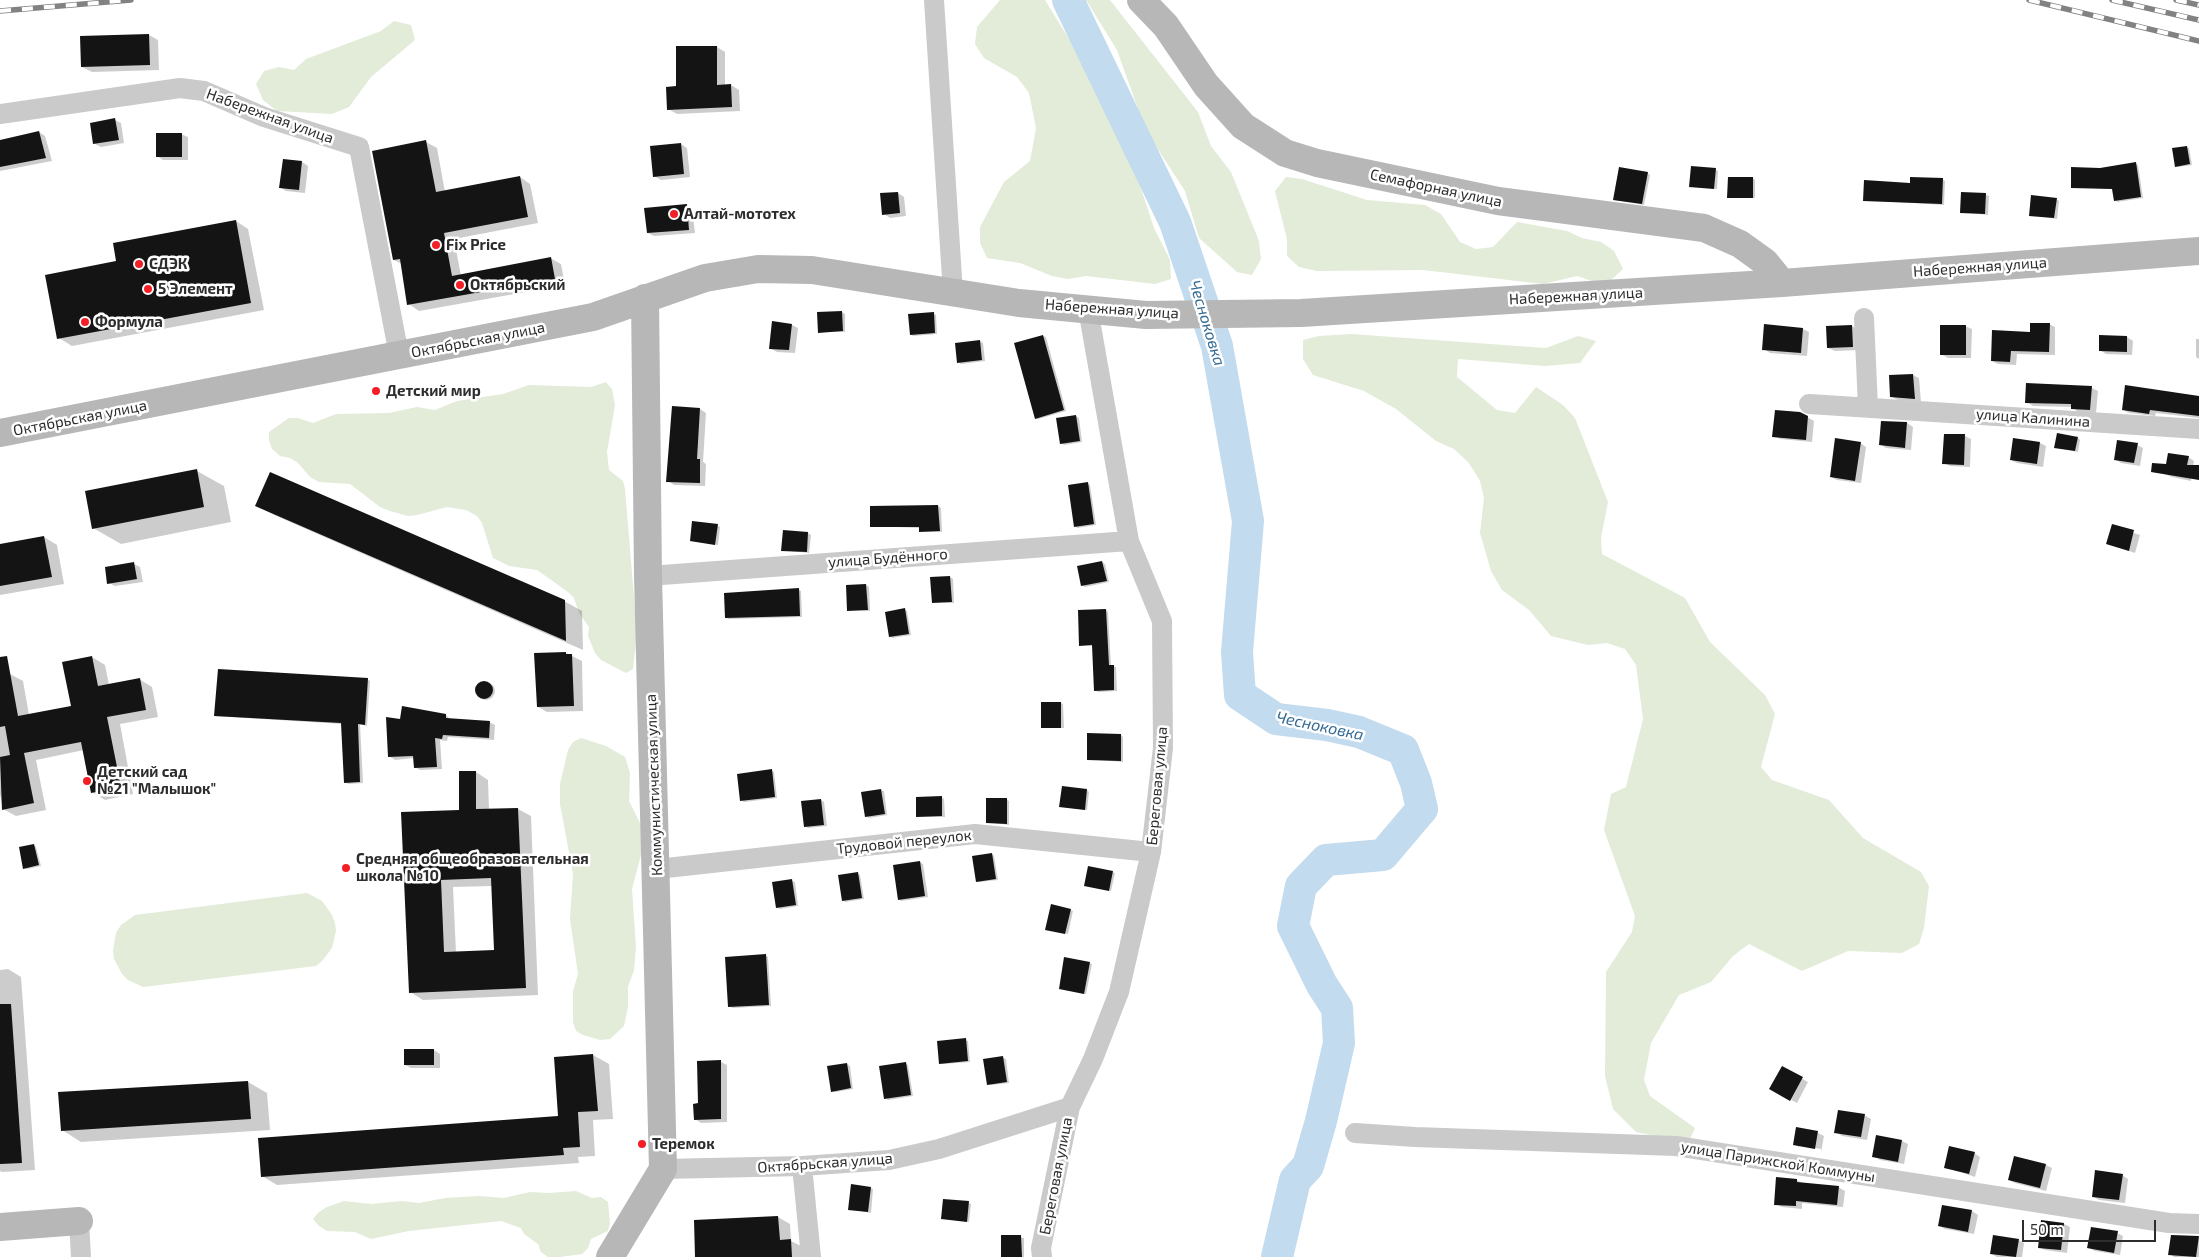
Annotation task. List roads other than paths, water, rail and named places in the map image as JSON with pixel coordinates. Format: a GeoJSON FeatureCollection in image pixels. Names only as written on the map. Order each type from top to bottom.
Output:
{"type":"FeatureCollection","features":[{"type":"Feature","properties":{"kind":"street"},"geometry":{"type":"LineString","coordinates":[[934,0],[953,293]]}},
{"type":"Feature","properties":{"kind":"street","name":"Семафорная улица"},"geometry":{"type":"LineString","coordinates":[[1141,0],[1166,26],[1206,85],[1243,126],[1285,153],[1317,163],[1498,201],[1704,228],[1746,249],[1765,262],[1782,283]]}},
{"type":"Feature","properties":{"kind":"street","name":"Набережная улица"},"geometry":{"type":"LineString","coordinates":[[0,114],[180,88],[204,91],[264,117],[359,147],[399,355]]}},
{"type":"Feature","properties":{"kind":"street","name":"Набережная улица"},"geometry":{"type":"LineString","coordinates":[[953,293],[1019,303],[1146,315],[1301,313],[1782,283],[2199,251]]}},
{"type":"Feature","properties":{"kind":"street","name":"Октябрьская улица"},"geometry":{"type":"LineString","coordinates":[[0,434],[593,317],[705,278],[758,269],[812,270],[953,293]]}},
{"type":"Feature","properties":{"kind":"street","name":"Коммунистическая улица"},"geometry":{"type":"LineString","coordinates":[[645,298],[648,576],[657,869],[663,1169]]}},
{"type":"Feature","properties":{"kind":"street","name":"Береговая улица"},"geometry":{"type":"LineString","coordinates":[[1042,1257],[1041,1248],[1070,1107],[1093,1059],[1119,992],[1151,852],[1163,748],[1162,621],[1129,541],[1088,309]]}},
{"type":"Feature","properties":{"kind":"street"},"geometry":{"type":"LineString","coordinates":[[1864,318],[1868,407]]}},
{"type":"Feature","properties":{"kind":"street","name":"улица Калинина"},"geometry":{"type":"LineString","coordinates":[[1810,404],[2199,429]]}},
{"type":"Feature","properties":{"kind":"street","name":"улица Будённого"},"geometry":{"type":"LineString","coordinates":[[648,576],[1129,541]]}},
{"type":"Feature","properties":{"kind":"street","name":"Трудовой переулок"},"geometry":{"type":"LineString","coordinates":[[657,869],[975,834],[1151,852]]}},
{"type":"Feature","properties":{"kind":"street","name":"Октябрьская улица"},"geometry":{"type":"LineString","coordinates":[[663,1169],[802,1166],[889,1160],[940,1150],[1070,1107]]}},
{"type":"Feature","properties":{"kind":"street","name":"улица Парижской Коммуны"},"geometry":{"type":"LineString","coordinates":[[1355,1133],[1676,1146],[2169,1223],[2199,1224]]}},
{"type":"Feature","properties":{"kind":"street"},"geometry":{"type":"LineString","coordinates":[[802,1166],[811,1257]]}},
{"type":"Feature","properties":{"kind":"street"},"geometry":{"type":"LineString","coordinates":[[610,1257],[663,1169]]}},
{"type":"Feature","properties":{"kind":"street"},"geometry":{"type":"LineString","coordinates":[[0,1228],[79,1221],[81,1257]]}},
{"type":"Feature","properties":{"kind":"waterway","name":"Чесноковка"},"geometry":{"type":"LineString","coordinates":[[1068,0],[1175,222],[1217,346],[1248,521],[1237,652],[1240,695],[1276,719],[1327,725],[1359,732],[1403,750],[1416,783],[1422,809],[1383,855],[1326,860],[1301,886],[1293,926],[1322,985],[1337,1008],[1339,1043],[1321,1121],[1308,1166],[1295,1180],[1277,1257]]}},
{"type":"Feature","properties":{"kind":"railway"},"geometry":{"type":"LineString","coordinates":[[0,11],[131,0]]}},
{"type":"Feature","properties":{"kind":"railway"},"geometry":{"type":"LineString","coordinates":[[2029,0],[2199,41]]}},
{"type":"Feature","properties":{"kind":"railway"},"geometry":{"type":"LineString","coordinates":[[2112,0],[2199,20]]}},
{"type":"Feature","properties":{"kind":"railway"},"geometry":{"type":"LineString","coordinates":[[2176,0],[2199,5]]}},
{"type":"Feature","properties":{"kind":"place","name":"Алтай-мототех"},"geometry":{"type":"Point","coordinates":[674,214]}},
{"type":"Feature","properties":{"kind":"place","name":"Fix Price"},"geometry":{"type":"Point","coordinates":[436,245]}},
{"type":"Feature","properties":{"kind":"place","name":"СДЭК"},"geometry":{"type":"Point","coordinates":[139,264]}},
{"type":"Feature","properties":{"kind":"place","name":"Октябрьский"},"geometry":{"type":"Point","coordinates":[460,285]}},
{"type":"Feature","properties":{"kind":"place","name":"5 Элемент"},"geometry":{"type":"Point","coordinates":[148,289]}},
{"type":"Feature","properties":{"kind":"place","name":"Формула"},"geometry":{"type":"Point","coordinates":[85,322]}},
{"type":"Feature","properties":{"kind":"place","name":"Детский мир"},"geometry":{"type":"Point","coordinates":[376,391]}},
{"type":"Feature","properties":{"kind":"place","name":"Детский сад №21 \"Малышок\""},"geometry":{"type":"Point","coordinates":[87,781]}},
{"type":"Feature","properties":{"kind":"place","name":"Средняя общеобразовательная школа №10"},"geometry":{"type":"Point","coordinates":[346,868]}},
{"type":"Feature","properties":{"kind":"place","name":"Теремок"},"geometry":{"type":"Point","coordinates":[642,1144]}}]}
